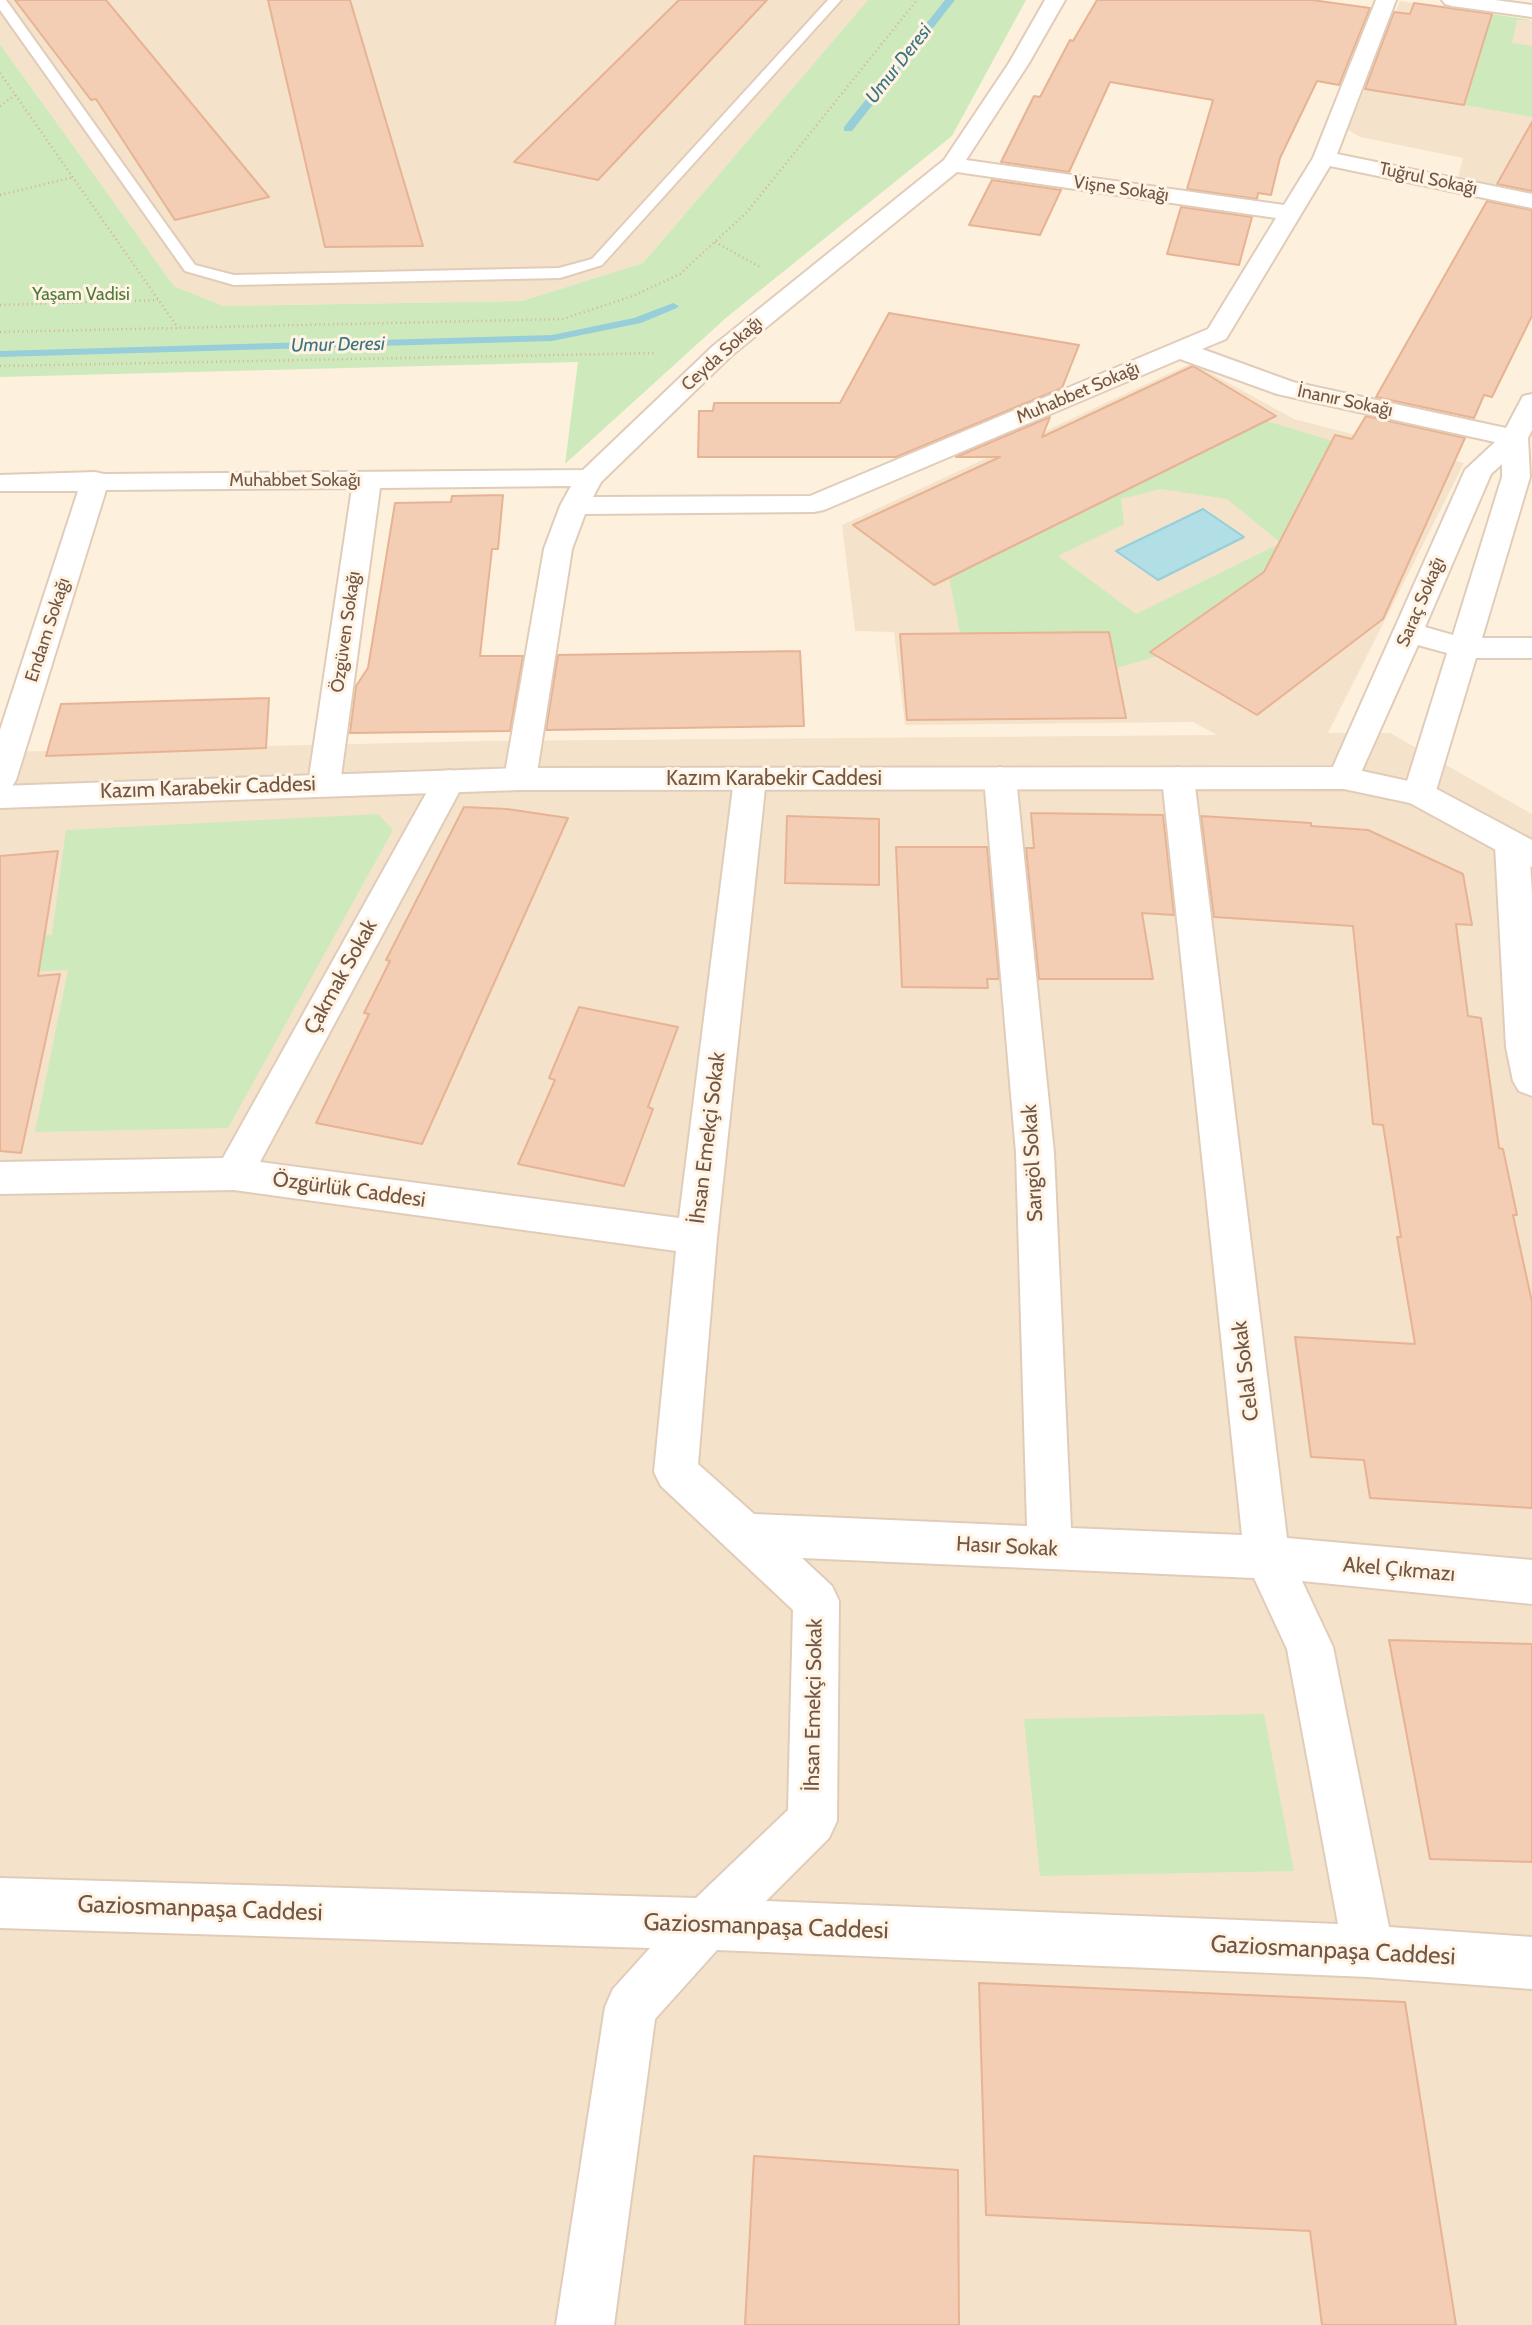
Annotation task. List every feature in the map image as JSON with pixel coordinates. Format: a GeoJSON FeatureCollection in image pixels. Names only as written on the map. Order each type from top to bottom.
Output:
{"type":"FeatureCollection","features":[{"type":"Feature","properties":{"kind":"street","name":"Ceyda Sokağı"},"geometry":{"type":"LineString","coordinates":[[520,779],[558,550],[574,506],[590,478],[722,351],[952,165],[1019,63],[1055,0]]}},
{"type":"Feature","properties":{"kind":"street","name":"Muhabbet Sokağı"},"geometry":{"type":"LineString","coordinates":[[574,506],[814,504],[1217,334],[1324,158],[1386,0]]}},
{"type":"Feature","properties":{"kind":"street"},"geometry":{"type":"LineString","coordinates":[[1452,0],[1532,11]]}},
{"type":"Feature","properties":{"kind":"street","name":"Tuğrul Sokağı"},"geometry":{"type":"LineString","coordinates":[[1324,158],[1532,201]]}},
{"type":"Feature","properties":{"kind":"street","name":"Vişne Sokağı"},"geometry":{"type":"LineString","coordinates":[[952,165],[1291,213]]}},
{"type":"Feature","properties":{"kind":"street","name":"İnanır Sokağı"},"geometry":{"type":"LineString","coordinates":[[1180,349],[1286,388],[1515,438]]}},
{"type":"Feature","properties":{"kind":"street","name":"Saraç Sokağı"},"geometry":{"type":"LineString","coordinates":[[1344,778],[1479,470],[1515,438],[1532,402]]}},
{"type":"Feature","properties":{"kind":"street","name":"Saraç Sokağı"},"geometry":{"type":"LineString","coordinates":[[1419,794],[1516,477],[1515,438]]}},
{"type":"Feature","properties":{"kind":"street","name":"Muhabbet Sokağı"},"geometry":{"type":"LineString","coordinates":[[0,483],[95,480],[590,478]]}},
{"type":"Feature","properties":{"kind":"street","name":"Endam Sokağı"},"geometry":{"type":"LineString","coordinates":[[0,780],[95,480]]}},
{"type":"Feature","properties":{"kind":"street","name":"Özgüven Sokağı"},"geometry":{"type":"LineString","coordinates":[[324,784],[367,481]]}},
{"type":"Feature","properties":{"kind":"street"},"geometry":{"type":"LineString","coordinates":[[1408,632],[1463,648],[1532,648]]}},
{"type":"Feature","properties":{"kind":"street","name":"Sarıgöl Sokak"},"geometry":{"type":"LineString","coordinates":[[1000,778],[1034,1153],[1049,1549]]}},
{"type":"Feature","properties":{"kind":"street","name":"Celal Sokak"},"geometry":{"type":"LineString","coordinates":[[1178,778],[1267,1557],[1310,1647],[1368,1951]]}},
{"type":"Feature","properties":{"kind":"street","name":"Kazım Karabekir Caddesi"},"geometry":{"type":"LineString","coordinates":[[0,797],[520,779],[1344,778],[1419,794],[1522,850]]}},
{"type":"Feature","properties":{"kind":"street","name":"İhsan Emekçi Sokak"},"geometry":{"type":"LineString","coordinates":[[585,2325],[631,2007],[706,1924],[812,1821],[816,1601],[676,1472],[697,1237],[750,779]]}},
{"type":"Feature","properties":{"kind":"street","name":"Çakmak Sokak"},"geometry":{"type":"LineString","coordinates":[[234,1174],[449,781]]}},
{"type":"Feature","properties":{"kind":"street"},"geometry":{"type":"LineString","coordinates":[[1522,850],[1524,1047],[1532,1081]]}},
{"type":"Feature","properties":{"kind":"street","name":"Özgürlük Caddesi"},"geometry":{"type":"LineString","coordinates":[[0,1178],[234,1174],[697,1237]]}},
{"type":"Feature","properties":{"kind":"street","name":"Hasır Sokak"},"geometry":{"type":"LineString","coordinates":[[747,1535],[1267,1557]]}},
{"type":"Feature","properties":{"kind":"street","name":"Akel Çıkmazı"},"geometry":{"type":"LineString","coordinates":[[1267,1557],[1532,1582]]}},
{"type":"Feature","properties":{"kind":"street","name":"Gaziosmanpaşa Caddesi"},"geometry":{"type":"LineString","coordinates":[[0,1903],[706,1924],[1368,1951],[1532,1963]]}},
{"type":"Feature","properties":{"kind":"lane"},"geometry":{"type":"LineString","coordinates":[[0,1],[190,268],[234,279],[560,273],[597,262],[835,0]]}},
{"type":"Feature","properties":{"kind":"path"},"geometry":{"type":"LineString","coordinates":[[0,73],[178,328]]}},
{"type":"Feature","properties":{"kind":"path"},"geometry":{"type":"LineString","coordinates":[[0,106],[15,95]]}},
{"type":"Feature","properties":{"kind":"path"},"geometry":{"type":"LineString","coordinates":[[0,195],[74,177]]}},
{"type":"Feature","properties":{"kind":"path"},"geometry":{"type":"LineString","coordinates":[[0,305],[159,300]]}},
{"type":"Feature","properties":{"kind":"path"},"geometry":{"type":"LineString","coordinates":[[0,366],[722,351]]}},
{"type":"Feature","properties":{"kind":"shaded area"},"geometry":{"type":"Polygon","coordinates":[[[0,0],[868,0],[643,263],[522,301],[223,306],[174,286],[0,44],[0,0]]]}},
{"type":"Feature","properties":{"kind":"shaded area"},"geometry":{"type":"Polygon","coordinates":[[[1400,1],[1532,20],[1532,194],[1458,178],[1463,158],[1360,137],[1348,130],[1400,1]]]}},
{"type":"Feature","properties":{"kind":"shaded area"},"geometry":{"type":"Polygon","coordinates":[[[1192,363],[1294,419],[1464,463],[1328,733],[1390,733],[1532,814],[1532,2325],[0,2325],[0,752],[487,741],[1217,735],[1193,722],[905,725],[894,632],[855,631],[842,525],[1192,363]]]}},
{"type":"Feature","properties":{"kind":"green space","name":"Yaşam Vadisi"},"geometry":{"type":"Polygon","coordinates":[[[868,0],[1026,0],[952,136],[727,317],[565,464],[578,362],[0,377],[0,44],[174,286],[223,306],[522,301],[643,263],[868,0]]]}},
{"type":"Feature","properties":{"kind":"green space"},"geometry":{"type":"Polygon","coordinates":[[[1492,14],[1532,20],[1517,20],[1512,43],[1532,46],[1532,117],[1465,105],[1492,14]]]}},
{"type":"Feature","properties":{"kind":"green space"},"geometry":{"type":"Polygon","coordinates":[[[1267,421],[1332,441],[1278,563],[1151,651],[1158,656],[1117,668],[1109,632],[960,633],[949,577],[1082,512],[1061,428],[1144,481],[1267,421]],[[1161,489],[1121,499],[1124,524],[1058,556],[1136,614],[1281,543],[1227,499],[1161,489]]]}},
{"type":"Feature","properties":{"kind":"green space"},"geometry":{"type":"Polygon","coordinates":[[[378,814],[393,830],[228,1128],[35,1132],[68,970],[0,973],[0,938],[52,935],[66,830],[378,814]]]}},
{"type":"Feature","properties":{"kind":"green space"},"geometry":{"type":"Polygon","coordinates":[[[1264,1714],[1294,1871],[1040,1876],[1024,1719],[1264,1714]]]}},
{"type":"Feature","properties":{"kind":"water"},"geometry":{"type":"Polygon","coordinates":[[[1203,509],[1244,537],[1158,580],[1116,551],[1203,509]]]}},
{"type":"Feature","properties":{"kind":"building"},"geometry":{"type":"Polygon","coordinates":[[[15,0],[106,0],[269,197],[175,220],[96,99],[91,100],[15,0]]]}},
{"type":"Feature","properties":{"kind":"building"},"geometry":{"type":"Polygon","coordinates":[[[268,0],[350,0],[423,246],[325,247],[268,0]]]}},
{"type":"Feature","properties":{"kind":"building"},"geometry":{"type":"Polygon","coordinates":[[[679,0],[767,0],[598,180],[514,162],[679,0]]]}},
{"type":"Feature","properties":{"kind":"building"},"geometry":{"type":"Polygon","coordinates":[[[1097,0],[1312,0],[1370,8],[1339,85],[1317,81],[1280,158],[1271,195],[1258,193],[1257,199],[1187,189],[1213,100],[1110,82],[1069,172],[1001,162],[1034,96],[1040,97],[1070,40],[1073,41],[1097,0]]]}},
{"type":"Feature","properties":{"kind":"building"},"geometry":{"type":"Polygon","coordinates":[[[1414,3],[1492,14],[1464,105],[1365,89],[1394,12],[1410,14],[1414,3]]]}},
{"type":"Feature","properties":{"kind":"building"},"geometry":{"type":"Polygon","coordinates":[[[1532,122],[1532,191],[1497,184],[1532,122]]]}},
{"type":"Feature","properties":{"kind":"building"},"geometry":{"type":"Polygon","coordinates":[[[992,180],[1061,190],[1040,235],[969,225],[992,180]]]}},
{"type":"Feature","properties":{"kind":"building"},"geometry":{"type":"Polygon","coordinates":[[[1487,201],[1532,210],[1532,316],[1492,397],[1484,395],[1474,418],[1376,397],[1487,201]]]}},
{"type":"Feature","properties":{"kind":"building"},"geometry":{"type":"Polygon","coordinates":[[[1181,207],[1252,217],[1239,265],[1167,254],[1181,207]]]}},
{"type":"Feature","properties":{"kind":"building"},"geometry":{"type":"Polygon","coordinates":[[[889,313],[1079,345],[1062,388],[896,457],[698,457],[699,411],[713,411],[714,403],[840,403],[889,313]]]}},
{"type":"Feature","properties":{"kind":"building"},"geometry":{"type":"Polygon","coordinates":[[[1193,366],[1276,416],[934,585],[853,525],[1000,457],[956,457],[1050,417],[1042,437],[1193,366]]]}},
{"type":"Feature","properties":{"kind":"building"},"geometry":{"type":"Polygon","coordinates":[[[1366,416],[1465,438],[1383,619],[1257,715],[1150,652],[1264,572],[1335,435],[1352,439],[1366,416]]]}},
{"type":"Feature","properties":{"kind":"building"},"geometry":{"type":"Polygon","coordinates":[[[503,495],[498,549],[492,549],[480,656],[523,656],[510,731],[350,733],[356,686],[368,668],[395,503],[451,502],[452,496],[503,495]]]}},
{"type":"Feature","properties":{"kind":"building"},"geometry":{"type":"Polygon","coordinates":[[[1109,632],[1126,718],[907,720],[900,634],[1109,632]]]}},
{"type":"Feature","properties":{"kind":"building"},"geometry":{"type":"Polygon","coordinates":[[[800,651],[804,726],[546,730],[558,655],[800,651]]]}},
{"type":"Feature","properties":{"kind":"building"},"geometry":{"type":"Polygon","coordinates":[[[269,698],[266,748],[46,756],[61,704],[269,698]]]}},
{"type":"Feature","properties":{"kind":"building"},"geometry":{"type":"Polygon","coordinates":[[[464,807],[507,809],[568,818],[422,1144],[316,1123],[369,1014],[364,1013],[390,961],[386,960],[464,807]]]}},
{"type":"Feature","properties":{"kind":"building"},"geometry":{"type":"Polygon","coordinates":[[[1031,813],[1163,815],[1174,915],[1142,913],[1153,979],[1039,979],[1026,848],[1034,848],[1031,813]]]}},
{"type":"Feature","properties":{"kind":"building"},"geometry":{"type":"Polygon","coordinates":[[[787,816],[879,819],[879,885],[785,883],[787,816]]]}},
{"type":"Feature","properties":{"kind":"building"},"geometry":{"type":"Polygon","coordinates":[[[1201,816],[1311,823],[1311,826],[1368,830],[1463,874],[1472,925],[1456,924],[1468,1016],[1481,1018],[1499,1148],[1503,1149],[1517,1215],[1513,1215],[1532,1302],[1532,1508],[1370,1498],[1364,1460],[1311,1457],[1295,1337],[1415,1344],[1397,1237],[1401,1237],[1383,1125],[1373,1124],[1353,926],[1214,917],[1201,816]]]}},
{"type":"Feature","properties":{"kind":"building"},"geometry":{"type":"Polygon","coordinates":[[[896,847],[987,847],[999,979],[987,979],[988,988],[902,987],[896,847]]]}},
{"type":"Feature","properties":{"kind":"building"},"geometry":{"type":"Polygon","coordinates":[[[58,851],[38,976],[60,974],[21,1153],[0,1151],[0,856],[58,851]]]}},
{"type":"Feature","properties":{"kind":"building"},"geometry":{"type":"Polygon","coordinates":[[[579,1007],[678,1027],[648,1107],[653,1109],[624,1186],[518,1164],[555,1080],[549,1078],[579,1007]]]}},
{"type":"Feature","properties":{"kind":"building"},"geometry":{"type":"Polygon","coordinates":[[[1389,1640],[1532,1644],[1532,1862],[1430,1859],[1389,1640]]]}},
{"type":"Feature","properties":{"kind":"building"},"geometry":{"type":"Polygon","coordinates":[[[979,1983],[1405,2002],[1456,2325],[1322,2325],[1310,2231],[986,2215],[979,1983]]]}},
{"type":"Feature","properties":{"kind":"building"},"geometry":{"type":"Polygon","coordinates":[[[754,2156],[958,2170],[959,2325],[745,2325],[754,2156]]]}},
{"type":"Feature","properties":{"kind":"waterway","name":"Umur Deresi"},"geometry":{"type":"LineString","coordinates":[[848,129],[950,0]]}},
{"type":"Feature","properties":{"kind":"waterway","name":"Umur Deresi"},"geometry":{"type":"LineString","coordinates":[[0,354],[552,338],[637,321],[673,306]]}}]}
